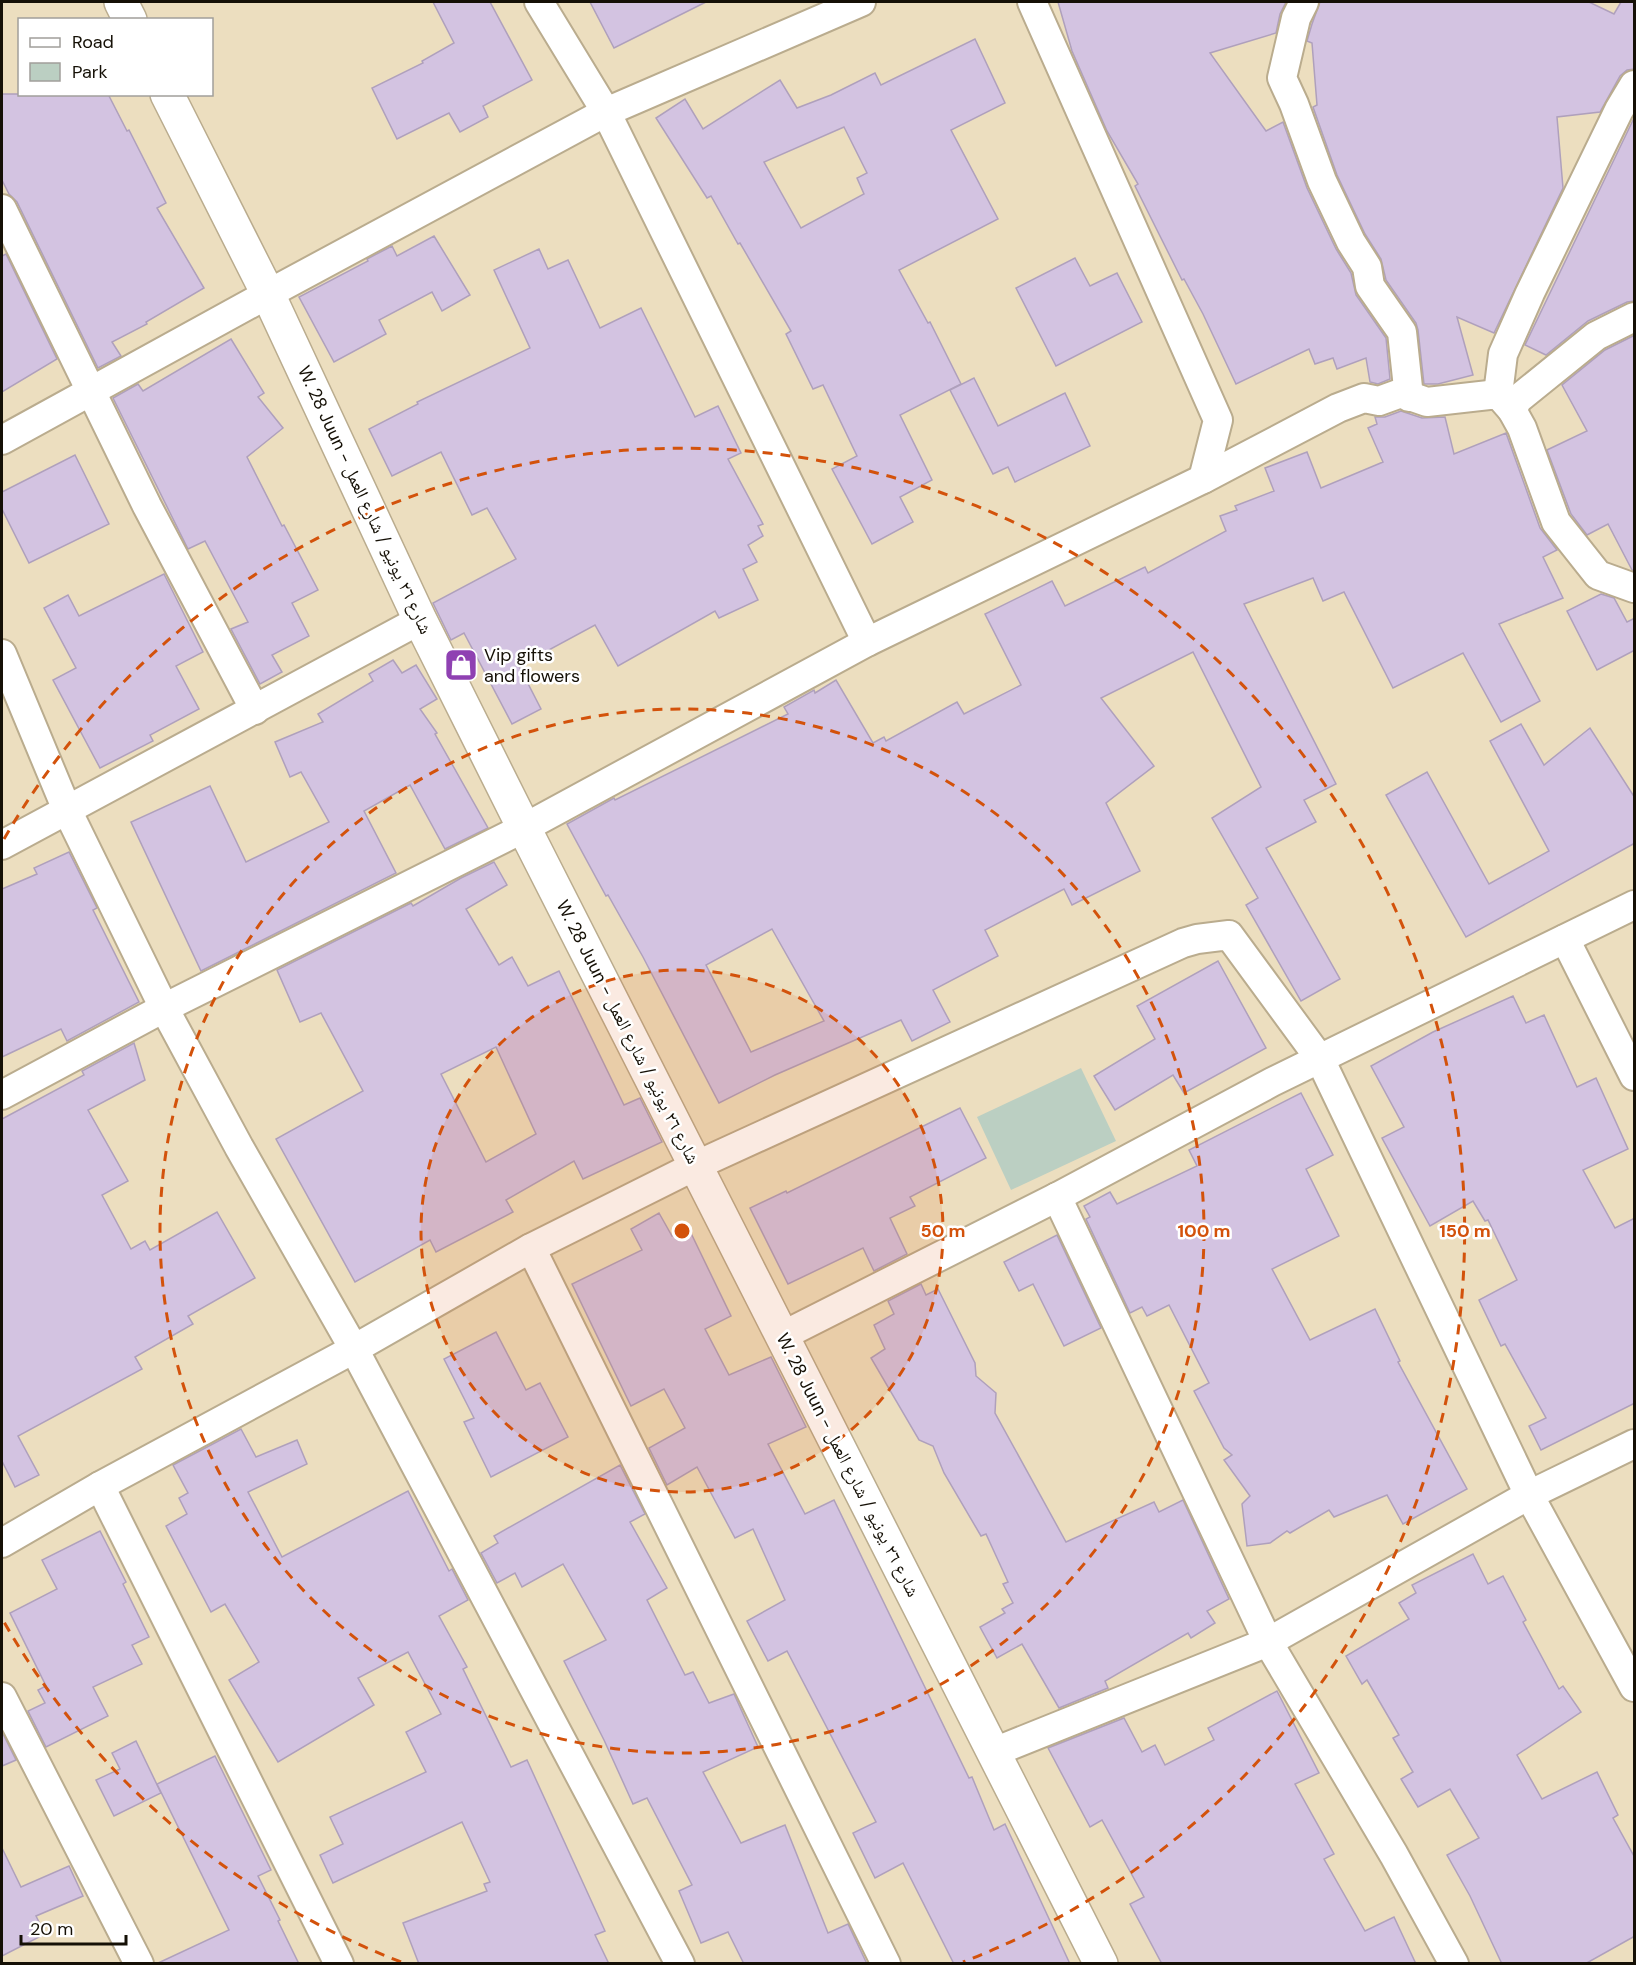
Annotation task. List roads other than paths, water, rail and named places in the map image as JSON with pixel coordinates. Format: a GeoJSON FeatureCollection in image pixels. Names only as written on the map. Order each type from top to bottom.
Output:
{"type":"FeatureCollection","features":[{"type":"Feature","properties":{"kind":"street"},"geometry":{"type":"LineString","coordinates":[[121,2],[129,18]]}},
{"type":"Feature","properties":{"kind":"street"},"geometry":{"type":"LineString","coordinates":[[539,2],[606,112],[867,642]]}},
{"type":"Feature","properties":{"kind":"street"},"geometry":{"type":"LineString","coordinates":[[2,440],[606,112],[861,2]]}},
{"type":"Feature","properties":{"kind":"street"},"geometry":{"type":"LineString","coordinates":[[1032,2],[1218,420],[1203,479]]}},
{"type":"Feature","properties":{"kind":"street"},"geometry":{"type":"LineString","coordinates":[[1304,2],[1296,18],[1282,78],[1322,180],[1351,242],[1367,267],[1371,286],[1402,332],[1409,397]]}},
{"type":"Feature","properties":{"kind":"street"},"geometry":{"type":"LineString","coordinates":[[1635,85],[1619,110],[1525,303],[1503,354],[1505,402],[1522,428],[1556,522],[1598,575],[1635,588]]}},
{"type":"Feature","properties":{"kind":"street","name":"W. 28 Juun - شارع ٢٦ يونيو / شارع العمل"},"geometry":{"type":"LineString","coordinates":[[168,96],[268,294],[420,620],[1101,1964]]}},
{"type":"Feature","properties":{"kind":"street"},"geometry":{"type":"LineString","coordinates":[[3,214],[147,506],[255,710]]}},
{"type":"Feature","properties":{"kind":"street"},"geometry":{"type":"LineString","coordinates":[[2,1095],[164,1008],[524,828],[867,642],[1203,479],[1347,405],[1364,398],[1379,401],[1401,393],[1427,402],[1505,402],[1518,399],[1596,336],[1635,316]]}},
{"type":"Feature","properties":{"kind":"street"},"geometry":{"type":"LineString","coordinates":[[2,845],[420,620]]}},
{"type":"Feature","properties":{"kind":"street"},"geometry":{"type":"LineString","coordinates":[[2,654],[67,810],[164,1008],[354,1349],[680,1964]]}},
{"type":"Feature","properties":{"kind":"street"},"geometry":{"type":"LineString","coordinates":[[782,1336],[1057,1197],[1320,1059],[1635,905]]}},
{"type":"Feature","properties":{"kind":"street"},"geometry":{"type":"LineString","coordinates":[[4,1537],[354,1349],[531,1248],[695,1166],[1183,943],[1229,935],[1320,1059],[1529,1495],[1635,1687]]}},
{"type":"Feature","properties":{"kind":"street"},"geometry":{"type":"LineString","coordinates":[[1565,939],[1635,1076]]}},
{"type":"Feature","properties":{"kind":"street"},"geometry":{"type":"LineString","coordinates":[[1057,1197],[1268,1642],[1394,1855],[1454,1964]]}},
{"type":"Feature","properties":{"kind":"street"},"geometry":{"type":"LineString","coordinates":[[531,1248],[886,1964]]}},
{"type":"Feature","properties":{"kind":"street"},"geometry":{"type":"LineString","coordinates":[[994,1752],[1268,1642],[1529,1495],[1635,1444]]}},
{"type":"Feature","properties":{"kind":"street"},"geometry":{"type":"LineString","coordinates":[[100,1486],[339,1964]]}},
{"type":"Feature","properties":{"kind":"street"},"geometry":{"type":"LineString","coordinates":[[2,1697],[139,1964]]}},
{"type":"Feature","properties":{"kind":"place","name":"Vip gifts and flowers"},"geometry":{"type":"Point","coordinates":[461,665]}}]}
